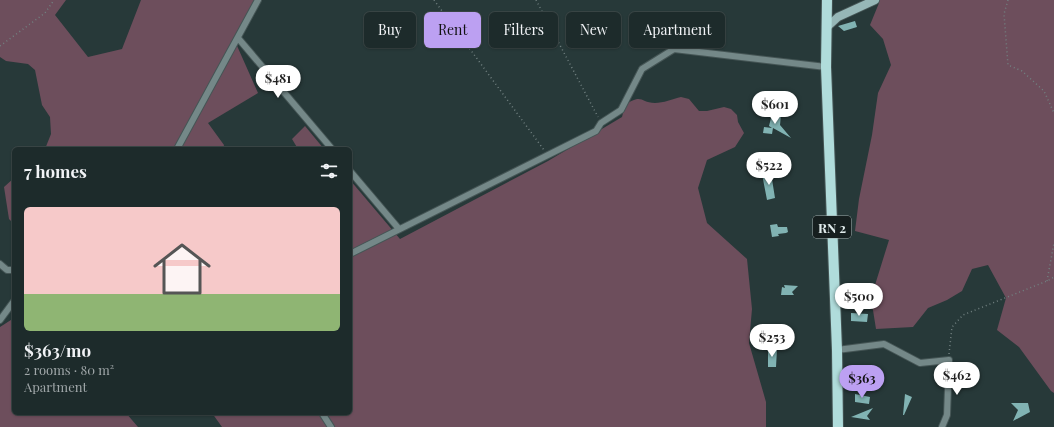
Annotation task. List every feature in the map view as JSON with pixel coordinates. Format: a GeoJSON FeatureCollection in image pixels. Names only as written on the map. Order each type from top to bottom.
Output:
{"type":"FeatureCollection","features":[{"type":"Feature","properties":{"kind":"main road","name":"RN 2"},"geometry":{"type":"LineString","coordinates":[[827,0],[826,67],[837,350],[838,427]]}},
{"type":"Feature","properties":{"kind":"street"},"geometry":{"type":"LineString","coordinates":[[177,147],[258,0]]}},
{"type":"Feature","properties":{"kind":"street"},"geometry":{"type":"LineString","coordinates":[[827,27],[838,17],[875,0]]}},
{"type":"Feature","properties":{"kind":"street"},"geometry":{"type":"LineString","coordinates":[[238,38],[330,147]]}},
{"type":"Feature","properties":{"kind":"street"},"geometry":{"type":"LineString","coordinates":[[352,253],[596,130],[601,123],[621,110],[642,69],[674,49],[826,67]]}},
{"type":"Feature","properties":{"kind":"street"},"geometry":{"type":"LineString","coordinates":[[352,172],[400,229]]}},
{"type":"Feature","properties":{"kind":"street"},"geometry":{"type":"LineString","coordinates":[[0,264],[7,270],[12,270]]}},
{"type":"Feature","properties":{"kind":"street"},"geometry":{"type":"LineString","coordinates":[[0,320],[12,304]]}},
{"type":"Feature","properties":{"kind":"street"},"geometry":{"type":"LineString","coordinates":[[837,350],[884,344],[920,363],[949,360],[948,415],[942,427]]}},
{"type":"Feature","properties":{"kind":"street"},"geometry":{"type":"LineString","coordinates":[[323,415],[331,427]]}},
{"type":"Feature","properties":{"kind":"path"},"geometry":{"type":"LineString","coordinates":[[0,46],[45,13],[54,0]]}},
{"type":"Feature","properties":{"kind":"path"},"geometry":{"type":"LineString","coordinates":[[434,0],[547,154]]}},
{"type":"Feature","properties":{"kind":"path"},"geometry":{"type":"LineString","coordinates":[[536,0],[601,123]]}},
{"type":"Feature","properties":{"kind":"path"},"geometry":{"type":"LineString","coordinates":[[1008,0],[1004,14],[1008,65],[1022,71],[1044,91],[1054,113]]}},
{"type":"Feature","properties":{"kind":"path"},"geometry":{"type":"LineString","coordinates":[[1047,281],[1054,243]]}},
{"type":"Feature","properties":{"kind":"path"},"geometry":{"type":"LineString","coordinates":[[949,360],[952,327],[963,315],[1054,277]]}},
{"type":"Feature","properties":{"kind":"shaded area"},"geometry":{"type":"Polygon","coordinates":[[[0,0],[66,0],[55,15],[88,57],[122,49],[141,0],[255,0],[234,39],[258,93],[208,123],[224,145],[224,147],[46,147],[51,134],[50,117],[42,105],[35,70],[28,64],[6,61],[0,57],[0,0]]]}},
{"type":"Feature","properties":{"kind":"shaded area"},"geometry":{"type":"Polygon","coordinates":[[[878,0],[1054,0],[1054,393],[1019,347],[997,330],[1006,298],[988,265],[972,269],[962,291],[947,300],[928,308],[913,327],[876,329],[872,304],[875,285],[889,240],[855,231],[859,199],[872,135],[878,93],[891,65],[883,39],[870,25],[879,3],[878,0]]]}},
{"type":"Feature","properties":{"kind":"shaded area"},"geometry":{"type":"Polygon","coordinates":[[[681,97],[689,99],[699,111],[707,111],[724,107],[731,109],[737,115],[738,122],[744,133],[735,147],[707,160],[698,188],[707,223],[747,259],[752,309],[749,343],[766,402],[766,427],[222,427],[213,415],[352,415],[352,182],[400,239],[548,161],[622,117],[625,105],[631,101],[638,99],[650,103],[665,102],[681,97]]]}},
{"type":"Feature","properties":{"kind":"shaded area"},"geometry":{"type":"Polygon","coordinates":[[[305,126],[322,147],[297,147],[292,139],[305,126]]]}},
{"type":"Feature","properties":{"kind":"shaded area"},"geometry":{"type":"Polygon","coordinates":[[[12,180],[12,222],[9,219],[4,187],[12,180]]]}},
{"type":"Feature","properties":{"kind":"shaded area"},"geometry":{"type":"Polygon","coordinates":[[[12,319],[12,415],[128,415],[138,427],[0,427],[0,327],[12,319]]]}},
{"type":"Feature","properties":{"kind":"building"},"geometry":{"type":"Polygon","coordinates":[[[855,21],[857,27],[844,31],[838,26],[855,21]]]}},
{"type":"Feature","properties":{"kind":"building"},"geometry":{"type":"Polygon","coordinates":[[[772,114],[781,115],[780,125],[791,138],[773,128],[772,134],[763,133],[764,127],[772,128],[769,126],[772,114]]]}},
{"type":"Feature","properties":{"kind":"building"},"geometry":{"type":"Polygon","coordinates":[[[771,173],[775,198],[767,200],[762,174],[771,173]]]}},
{"type":"Feature","properties":{"kind":"building"},"geometry":{"type":"Polygon","coordinates":[[[777,224],[778,227],[787,227],[788,232],[772,237],[770,225],[777,224]]]}},
{"type":"Feature","properties":{"kind":"building"},"geometry":{"type":"Polygon","coordinates":[[[784,285],[798,286],[792,292],[794,295],[781,295],[782,287],[785,288],[784,285]]]}},
{"type":"Feature","properties":{"kind":"building"},"geometry":{"type":"Polygon","coordinates":[[[851,313],[868,314],[867,322],[851,321],[851,313]]]}},
{"type":"Feature","properties":{"kind":"building"},"geometry":{"type":"Polygon","coordinates":[[[768,349],[777,349],[776,367],[768,367],[768,349]]]}},
{"type":"Feature","properties":{"kind":"building"},"geometry":{"type":"Polygon","coordinates":[[[855,394],[870,397],[869,404],[855,402],[855,394]]]}},
{"type":"Feature","properties":{"kind":"building"},"geometry":{"type":"Polygon","coordinates":[[[905,394],[912,397],[903,415],[905,394]]]}},
{"type":"Feature","properties":{"kind":"building"},"geometry":{"type":"Polygon","coordinates":[[[1011,403],[1028,403],[1030,412],[1013,421],[1018,410],[1011,403]]]}},
{"type":"Feature","properties":{"kind":"building"},"geometry":{"type":"Polygon","coordinates":[[[873,408],[867,416],[870,420],[851,417],[873,408]]]}}]}
